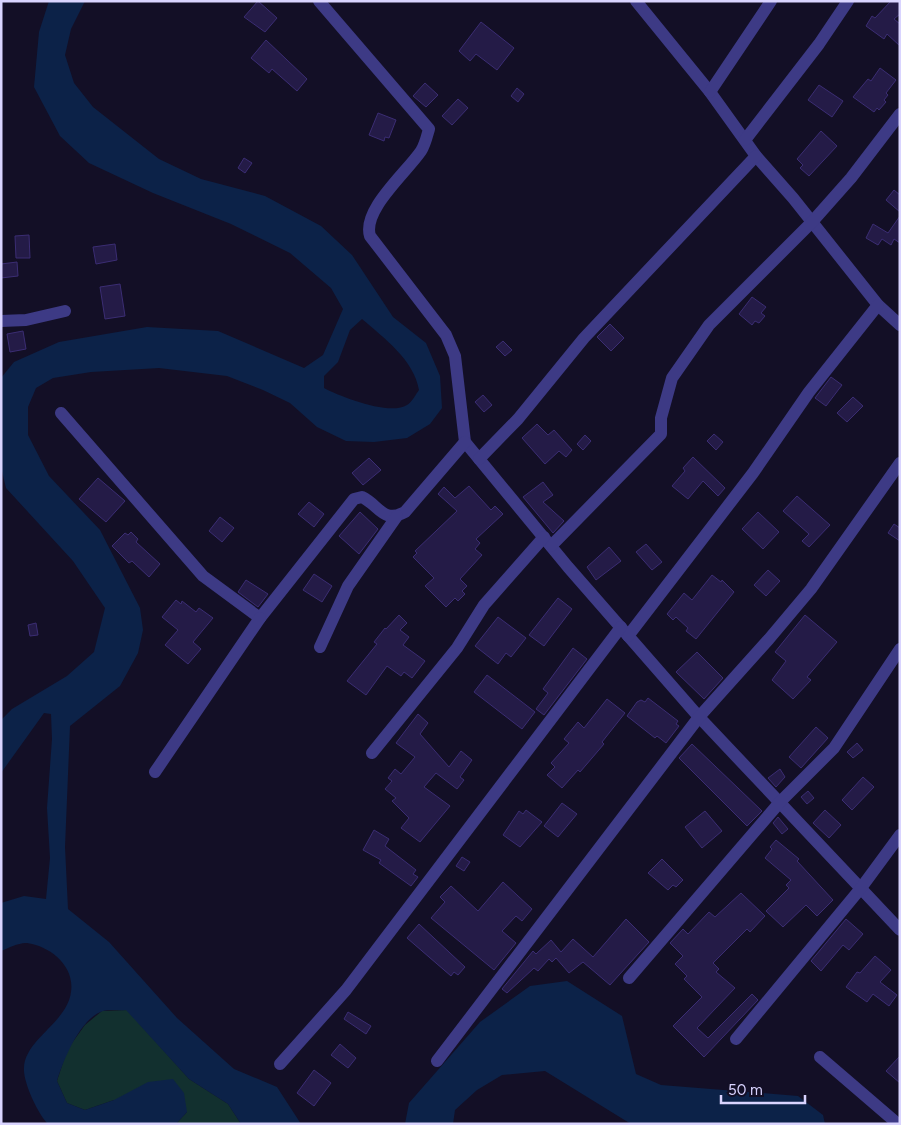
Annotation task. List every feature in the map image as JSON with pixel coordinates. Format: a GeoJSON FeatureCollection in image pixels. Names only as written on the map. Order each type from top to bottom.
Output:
{"type":"FeatureCollection","features":[{"type":"Feature","properties":{"kind":"street"},"geometry":{"type":"LineString","coordinates":[[319,1],[429,129],[423,149],[372,212],[367,227],[370,236],[446,335],[455,356],[465,442],[548,542],[699,717],[900,930]]}},
{"type":"Feature","properties":{"kind":"street"},"geometry":{"type":"LineString","coordinates":[[636,1],[710,92],[756,156],[812,222],[878,305],[900,325]]}},
{"type":"Feature","properties":{"kind":"street"},"geometry":{"type":"LineString","coordinates":[[710,92],[771,1]]}},
{"type":"Feature","properties":{"kind":"street"},"geometry":{"type":"LineString","coordinates":[[745,140],[819,44],[848,1]]}},
{"type":"Feature","properties":{"kind":"street"},"geometry":{"type":"LineString","coordinates":[[372,753],[457,648],[484,604],[661,434],[661,418],[672,378],[709,325],[812,222],[851,178],[900,114]]}},
{"type":"Feature","properties":{"kind":"street"},"geometry":{"type":"LineString","coordinates":[[480,460],[518,419],[584,338],[756,156]]}},
{"type":"Feature","properties":{"kind":"street"},"geometry":{"type":"LineString","coordinates":[[280,1064],[346,990],[625,632],[753,474],[809,392],[878,305]]}},
{"type":"Feature","properties":{"kind":"street"},"geometry":{"type":"LineString","coordinates":[[1,321],[26,320],[66,311]]}},
{"type":"Feature","properties":{"kind":"street"},"geometry":{"type":"LineString","coordinates":[[61,413],[203,576],[260,618]]}},
{"type":"Feature","properties":{"kind":"street"},"geometry":{"type":"LineString","coordinates":[[155,772],[260,618],[354,499],[362,497],[380,512],[389,516],[397,516],[405,512],[465,442]]}},
{"type":"Feature","properties":{"kind":"street"},"geometry":{"type":"LineString","coordinates":[[437,1061],[699,717],[811,589],[900,463]]}},
{"type":"Feature","properties":{"kind":"street"},"geometry":{"type":"LineString","coordinates":[[320,646],[348,586],[397,516]]}},
{"type":"Feature","properties":{"kind":"street"},"geometry":{"type":"LineString","coordinates":[[629,978],[780,802],[834,748],[900,649]]}},
{"type":"Feature","properties":{"kind":"street"},"geometry":{"type":"LineString","coordinates":[[736,1039],[861,888],[900,835]]}},
{"type":"Feature","properties":{"kind":"street"},"geometry":{"type":"LineString","coordinates":[[820,1057],[898,1124]]}},
{"type":"Feature","properties":{"kind":"green space"},"geometry":{"type":"Polygon","coordinates":[[[127,1010],[189,1079],[228,1104],[241,1124],[176,1124],[187,1112],[114,1100],[85,1110],[67,1103],[57,1081],[67,1050],[85,1025],[102,1011],[127,1010]]]}},
{"type":"Feature","properties":{"kind":"water"},"geometry":{"type":"Polygon","coordinates":[[[49,1],[85,1],[71,29],[65,55],[74,83],[93,107],[159,159],[201,179],[265,196],[321,226],[352,255],[393,317],[426,343],[440,376],[442,408],[430,424],[407,438],[374,442],[346,441],[317,427],[290,403],[227,376],[159,368],[91,372],[53,378],[36,388],[28,407],[28,435],[49,476],[100,530],[140,608],[143,630],[138,653],[120,686],[70,726],[65,847],[68,909],[109,942],[177,1018],[234,1069],[277,1087],[301,1124],[241,1124],[228,1104],[189,1079],[126,1010],[103,1011],[87,1022],[68,1052],[57,1081],[67,1103],[85,1110],[114,1100],[148,1082],[173,1079],[184,1093],[187,1112],[176,1124],[48,1124],[36,1106],[24,1074],[26,1058],[31,1048],[55,1022],[68,1003],[71,983],[65,966],[44,948],[24,943],[1,951],[1,903],[24,896],[46,899],[50,858],[47,808],[52,739],[51,714],[44,713],[1,773],[1,720],[12,709],[67,676],[94,652],[105,608],[73,561],[6,488],[1,467],[1,378],[14,362],[59,342],[147,327],[218,331],[304,368],[323,355],[343,309],[331,288],[290,253],[231,224],[153,193],[89,163],[60,136],[34,87],[39,32],[49,1]],[[362,319],[350,330],[338,362],[324,376],[324,388],[353,400],[378,407],[399,408],[407,405],[419,390],[411,369],[397,350],[362,319]]]}},
{"type":"Feature","properties":{"kind":"water"},"geometry":{"type":"Polygon","coordinates":[[[567,981],[622,1016],[636,1074],[661,1085],[798,1096],[823,1115],[825,1124],[631,1124],[545,1071],[502,1075],[477,1090],[455,1110],[453,1124],[405,1124],[409,1103],[480,1022],[530,986],[567,981]]]}},
{"type":"Feature","properties":{"kind":"building"},"geometry":{"type":"Polygon","coordinates":[[[258,1],[277,18],[265,32],[244,17],[258,1]]]}},
{"type":"Feature","properties":{"kind":"building"},"geometry":{"type":"Polygon","coordinates":[[[891,1],[900,1],[900,14],[894,19],[900,24],[900,46],[887,34],[884,39],[866,26],[872,16],[875,18],[891,1]]]}},
{"type":"Feature","properties":{"kind":"building"},"geometry":{"type":"Polygon","coordinates":[[[481,22],[514,48],[497,70],[476,54],[470,61],[459,51],[481,22]]]}},
{"type":"Feature","properties":{"kind":"building"},"geometry":{"type":"Polygon","coordinates":[[[266,40],[307,79],[297,91],[272,69],[269,73],[251,58],[266,40]]]}},
{"type":"Feature","properties":{"kind":"building"},"geometry":{"type":"Polygon","coordinates":[[[880,68],[896,80],[886,93],[888,95],[884,100],[886,102],[879,110],[877,108],[874,112],[853,97],[868,79],[871,81],[880,68]]]}},
{"type":"Feature","properties":{"kind":"building"},"geometry":{"type":"Polygon","coordinates":[[[425,83],[438,95],[426,107],[413,96],[425,83]]]}},
{"type":"Feature","properties":{"kind":"building"},"geometry":{"type":"Polygon","coordinates":[[[819,85],[843,101],[832,117],[808,100],[819,85]]]}},
{"type":"Feature","properties":{"kind":"building"},"geometry":{"type":"Polygon","coordinates":[[[517,88],[524,94],[518,102],[511,96],[517,88]]]}},
{"type":"Feature","properties":{"kind":"building"},"geometry":{"type":"Polygon","coordinates":[[[458,99],[468,108],[452,125],[442,116],[458,99]]]}},
{"type":"Feature","properties":{"kind":"building"},"geometry":{"type":"Polygon","coordinates":[[[378,113],[396,120],[389,138],[385,137],[384,141],[369,135],[378,113]]]}},
{"type":"Feature","properties":{"kind":"building"},"geometry":{"type":"Polygon","coordinates":[[[821,131],[837,146],[809,176],[800,168],[803,165],[797,159],[821,131]]]}},
{"type":"Feature","properties":{"kind":"building"},"geometry":{"type":"Polygon","coordinates":[[[244,158],[252,163],[245,173],[238,168],[244,158]]]}},
{"type":"Feature","properties":{"kind":"building"},"geometry":{"type":"Polygon","coordinates":[[[894,190],[900,195],[900,212],[886,200],[894,190]]]}},
{"type":"Feature","properties":{"kind":"building"},"geometry":{"type":"Polygon","coordinates":[[[900,216],[900,243],[894,239],[891,245],[882,239],[878,245],[866,238],[873,224],[888,233],[900,216]]]}},
{"type":"Feature","properties":{"kind":"building"},"geometry":{"type":"Polygon","coordinates":[[[29,235],[30,258],[16,258],[15,236],[29,235]]]}},
{"type":"Feature","properties":{"kind":"building"},"geometry":{"type":"Polygon","coordinates":[[[115,244],[117,260],[96,264],[93,247],[115,244]]]}},
{"type":"Feature","properties":{"kind":"building"},"geometry":{"type":"Polygon","coordinates":[[[17,262],[18,276],[1,278],[1,264],[17,262]]]}},
{"type":"Feature","properties":{"kind":"building"},"geometry":{"type":"Polygon","coordinates":[[[120,284],[125,316],[105,319],[100,287],[120,284]]]}},
{"type":"Feature","properties":{"kind":"building"},"geometry":{"type":"Polygon","coordinates":[[[752,297],[766,307],[761,313],[765,316],[759,323],[755,321],[752,325],[739,314],[752,297]]]}},
{"type":"Feature","properties":{"kind":"building"},"geometry":{"type":"Polygon","coordinates":[[[610,324],[624,338],[611,351],[597,337],[610,324]]]}},
{"type":"Feature","properties":{"kind":"building"},"geometry":{"type":"Polygon","coordinates":[[[23,331],[26,349],[10,352],[7,334],[23,331]]]}},
{"type":"Feature","properties":{"kind":"building"},"geometry":{"type":"Polygon","coordinates":[[[503,341],[512,350],[505,356],[496,347],[503,341]]]}},
{"type":"Feature","properties":{"kind":"building"},"geometry":{"type":"Polygon","coordinates":[[[831,377],[842,385],[826,406],[815,398],[831,377]]]}},
{"type":"Feature","properties":{"kind":"building"},"geometry":{"type":"Polygon","coordinates":[[[483,395],[492,405],[484,412],[475,402],[483,395]]]}},
{"type":"Feature","properties":{"kind":"building"},"geometry":{"type":"Polygon","coordinates":[[[853,397],[863,406],[847,422],[837,413],[853,397]]]}},
{"type":"Feature","properties":{"kind":"building"},"geometry":{"type":"Polygon","coordinates":[[[537,424],[548,435],[554,430],[572,450],[566,457],[559,451],[545,464],[522,438],[537,424]]]}},
{"type":"Feature","properties":{"kind":"building"},"geometry":{"type":"Polygon","coordinates":[[[714,434],[723,442],[716,450],[707,441],[714,434]]]}},
{"type":"Feature","properties":{"kind":"building"},"geometry":{"type":"Polygon","coordinates":[[[585,435],[591,441],[583,450],[577,444],[585,435]]]}},
{"type":"Feature","properties":{"kind":"building"},"geometry":{"type":"Polygon","coordinates":[[[693,457],[725,488],[718,496],[703,481],[688,499],[672,486],[685,471],[683,468],[693,457]]]}},
{"type":"Feature","properties":{"kind":"building"},"geometry":{"type":"Polygon","coordinates":[[[369,458],[381,470],[363,485],[352,473],[369,458]]]}},
{"type":"Feature","properties":{"kind":"building"},"geometry":{"type":"Polygon","coordinates":[[[98,478],[125,501],[106,522],[79,499],[98,478]]]}},
{"type":"Feature","properties":{"kind":"building"},"geometry":{"type":"Polygon","coordinates":[[[543,482],[553,495],[543,502],[564,521],[553,533],[523,497],[543,482]]]}},
{"type":"Feature","properties":{"kind":"building"},"geometry":{"type":"Polygon","coordinates":[[[469,486],[491,510],[495,506],[503,514],[476,539],[480,543],[475,549],[482,555],[460,579],[467,586],[462,591],[465,594],[458,601],[455,598],[446,607],[425,586],[434,578],[413,557],[417,553],[415,551],[457,511],[438,494],[444,487],[455,498],[469,486]]]}},
{"type":"Feature","properties":{"kind":"building"},"geometry":{"type":"Polygon","coordinates":[[[797,496],[830,525],[809,547],[802,541],[809,534],[783,511],[797,496]]]}},
{"type":"Feature","properties":{"kind":"building"},"geometry":{"type":"Polygon","coordinates":[[[309,502],[324,514],[314,527],[298,514],[309,502]]]}},
{"type":"Feature","properties":{"kind":"building"},"geometry":{"type":"Polygon","coordinates":[[[360,512],[378,529],[359,554],[339,536],[360,512]]]}},
{"type":"Feature","properties":{"kind":"building"},"geometry":{"type":"Polygon","coordinates":[[[758,512],[779,532],[763,549],[742,529],[758,512]]]}},
{"type":"Feature","properties":{"kind":"building"},"geometry":{"type":"Polygon","coordinates":[[[220,517],[234,528],[222,542],[209,531],[220,517]]]}},
{"type":"Feature","properties":{"kind":"building"},"geometry":{"type":"Polygon","coordinates":[[[894,524],[900,528],[900,541],[888,533],[894,524]]]}},
{"type":"Feature","properties":{"kind":"building"},"geometry":{"type":"Polygon","coordinates":[[[131,532],[138,539],[136,542],[160,564],[149,577],[132,561],[129,563],[112,546],[125,533],[128,535],[131,532]]]}},
{"type":"Feature","properties":{"kind":"building"},"geometry":{"type":"Polygon","coordinates":[[[646,544],[662,562],[652,570],[636,552],[646,544]]]}},
{"type":"Feature","properties":{"kind":"building"},"geometry":{"type":"Polygon","coordinates":[[[609,547],[621,561],[596,580],[587,567],[609,547]]]}},
{"type":"Feature","properties":{"kind":"building"},"geometry":{"type":"Polygon","coordinates":[[[768,570],[780,581],[766,596],[754,585],[768,570]]]}},
{"type":"Feature","properties":{"kind":"building"},"geometry":{"type":"Polygon","coordinates":[[[314,574],[332,586],[322,602],[303,590],[314,574]]]}},
{"type":"Feature","properties":{"kind":"building"},"geometry":{"type":"Polygon","coordinates":[[[712,575],[721,582],[722,580],[734,592],[696,639],[686,631],[688,628],[676,617],[673,620],[667,614],[684,593],[692,600],[712,575]]]}},
{"type":"Feature","properties":{"kind":"building"},"geometry":{"type":"Polygon","coordinates":[[[246,580],[268,594],[258,607],[238,592],[246,580]]]}},
{"type":"Feature","properties":{"kind":"building"},"geometry":{"type":"Polygon","coordinates":[[[558,598],[572,609],[544,646],[529,635],[558,598]]]}},
{"type":"Feature","properties":{"kind":"building"},"geometry":{"type":"Polygon","coordinates":[[[176,600],[181,604],[182,601],[196,612],[199,608],[213,618],[193,642],[201,649],[188,664],[165,645],[178,630],[162,617],[176,600]]]}},
{"type":"Feature","properties":{"kind":"building"},"geometry":{"type":"Polygon","coordinates":[[[399,615],[407,623],[400,630],[409,637],[403,645],[425,661],[412,678],[404,672],[401,676],[387,666],[366,695],[347,681],[377,644],[374,642],[385,628],[399,615]]]}},
{"type":"Feature","properties":{"kind":"building"},"geometry":{"type":"Polygon","coordinates":[[[805,615],[837,642],[807,677],[811,680],[793,699],[772,680],[786,661],[775,652],[805,615]]]}},
{"type":"Feature","properties":{"kind":"building"},"geometry":{"type":"Polygon","coordinates":[[[498,617],[526,638],[511,657],[506,653],[498,664],[475,646],[498,617]]]}},
{"type":"Feature","properties":{"kind":"building"},"geometry":{"type":"Polygon","coordinates":[[[36,623],[38,635],[30,636],[28,625],[36,623]]]}},
{"type":"Feature","properties":{"kind":"building"},"geometry":{"type":"Polygon","coordinates":[[[573,648],[587,659],[544,715],[536,709],[548,693],[543,689],[573,648]]]}},
{"type":"Feature","properties":{"kind":"building"},"geometry":{"type":"Polygon","coordinates":[[[697,652],[723,678],[704,699],[676,672],[697,652]]]}},
{"type":"Feature","properties":{"kind":"building"},"geometry":{"type":"Polygon","coordinates":[[[487,675],[535,712],[522,729],[474,692],[487,675]]]}},
{"type":"Feature","properties":{"kind":"building"},"geometry":{"type":"Polygon","coordinates":[[[648,698],[678,721],[676,724],[679,726],[666,743],[657,736],[655,738],[627,716],[637,702],[641,700],[645,702],[648,698]]]}},
{"type":"Feature","properties":{"kind":"building"},"geometry":{"type":"Polygon","coordinates":[[[607,699],[625,713],[602,742],[604,744],[580,772],[578,770],[562,788],[547,775],[555,767],[551,763],[569,743],[564,739],[578,722],[584,728],[607,699]]]}},
{"type":"Feature","properties":{"kind":"building"},"geometry":{"type":"Polygon","coordinates":[[[418,714],[428,723],[420,734],[449,767],[461,751],[472,760],[460,777],[464,780],[457,789],[436,773],[424,787],[450,806],[420,842],[401,828],[409,818],[392,801],[396,798],[385,789],[392,781],[388,778],[395,769],[401,774],[415,757],[396,743],[418,714]]]}},
{"type":"Feature","properties":{"kind":"building"},"geometry":{"type":"Polygon","coordinates":[[[816,727],[828,738],[801,768],[789,757],[816,727]]]}},
{"type":"Feature","properties":{"kind":"building"},"geometry":{"type":"Polygon","coordinates":[[[857,743],[863,750],[853,758],[847,752],[857,743]]]}},
{"type":"Feature","properties":{"kind":"building"},"geometry":{"type":"Polygon","coordinates":[[[692,744],[762,811],[747,826],[679,758],[692,744]]]}},
{"type":"Feature","properties":{"kind":"building"},"geometry":{"type":"Polygon","coordinates":[[[780,769],[785,777],[776,787],[768,778],[780,769]]]}},
{"type":"Feature","properties":{"kind":"building"},"geometry":{"type":"Polygon","coordinates":[[[863,777],[874,787],[852,810],[842,800],[863,777]]]}},
{"type":"Feature","properties":{"kind":"building"},"geometry":{"type":"Polygon","coordinates":[[[808,791],[814,798],[807,804],[801,797],[808,791]]]}},
{"type":"Feature","properties":{"kind":"building"},"geometry":{"type":"Polygon","coordinates":[[[562,803],[577,814],[558,837],[544,826],[562,803]]]}},
{"type":"Feature","properties":{"kind":"building"},"geometry":{"type":"Polygon","coordinates":[[[526,810],[542,822],[520,847],[503,835],[519,811],[523,814],[526,810]]]}},
{"type":"Feature","properties":{"kind":"building"},"geometry":{"type":"Polygon","coordinates":[[[825,810],[841,825],[829,838],[813,823],[825,810]]]}},
{"type":"Feature","properties":{"kind":"building"},"geometry":{"type":"Polygon","coordinates":[[[705,811],[722,831],[702,848],[685,827],[705,811]]]}},
{"type":"Feature","properties":{"kind":"building"},"geometry":{"type":"Polygon","coordinates":[[[778,817],[788,829],[782,834],[773,823],[778,817]]]}},
{"type":"Feature","properties":{"kind":"building"},"geometry":{"type":"Polygon","coordinates":[[[374,830],[389,839],[385,846],[416,870],[413,874],[418,877],[411,886],[379,863],[381,860],[363,850],[374,830]]]}},
{"type":"Feature","properties":{"kind":"building"},"geometry":{"type":"Polygon","coordinates":[[[776,840],[799,859],[797,861],[833,900],[817,916],[806,905],[783,927],[766,911],[789,888],[786,885],[791,880],[765,858],[776,840]]]}},
{"type":"Feature","properties":{"kind":"building"},"geometry":{"type":"Polygon","coordinates":[[[462,857],[470,862],[464,871],[456,866],[462,857]]]}},
{"type":"Feature","properties":{"kind":"building"},"geometry":{"type":"Polygon","coordinates":[[[662,859],[683,880],[676,887],[673,885],[668,890],[648,873],[662,859]]]}},
{"type":"Feature","properties":{"kind":"building"},"geometry":{"type":"Polygon","coordinates":[[[503,882],[532,909],[522,921],[516,916],[502,931],[516,943],[494,970],[431,918],[445,902],[440,897],[451,886],[478,911],[503,882]]]}},
{"type":"Feature","properties":{"kind":"building"},"geometry":{"type":"Polygon","coordinates":[[[741,893],[765,916],[750,932],[747,929],[713,963],[719,969],[716,972],[735,988],[697,1028],[708,1038],[752,994],[758,1000],[704,1057],[673,1026],[702,997],[684,979],[687,976],[675,964],[683,956],[670,943],[683,929],[688,934],[709,912],[715,917],[741,893]]]}},
{"type":"Feature","properties":{"kind":"building"},"geometry":{"type":"Polygon","coordinates":[[[626,919],[649,942],[610,985],[583,962],[569,973],[556,958],[552,962],[549,959],[538,971],[534,968],[507,993],[502,989],[533,951],[536,954],[551,940],[561,952],[573,939],[593,957],[626,919]]]}},
{"type":"Feature","properties":{"kind":"building"},"geometry":{"type":"Polygon","coordinates":[[[846,919],[863,934],[849,950],[843,945],[821,971],[811,961],[846,919]]]}},
{"type":"Feature","properties":{"kind":"building"},"geometry":{"type":"Polygon","coordinates":[[[419,924],[465,967],[458,975],[454,972],[451,976],[407,938],[419,924]]]}},
{"type":"Feature","properties":{"kind":"building"},"geometry":{"type":"Polygon","coordinates":[[[875,956],[891,970],[880,982],[897,995],[889,1006],[873,994],[867,1002],[846,987],[857,972],[860,973],[875,956]]]}},
{"type":"Feature","properties":{"kind":"building"},"geometry":{"type":"Polygon","coordinates":[[[348,1012],[371,1026],[366,1034],[344,1019],[348,1012]]]}},
{"type":"Feature","properties":{"kind":"building"},"geometry":{"type":"Polygon","coordinates":[[[340,1044],[356,1058],[348,1068],[331,1055],[340,1044]]]}},
{"type":"Feature","properties":{"kind":"building"},"geometry":{"type":"Polygon","coordinates":[[[900,1056],[900,1083],[886,1071],[900,1056]]]}},
{"type":"Feature","properties":{"kind":"building"},"geometry":{"type":"Polygon","coordinates":[[[314,1070],[331,1083],[314,1106],[297,1093],[314,1070]]]}}]}
